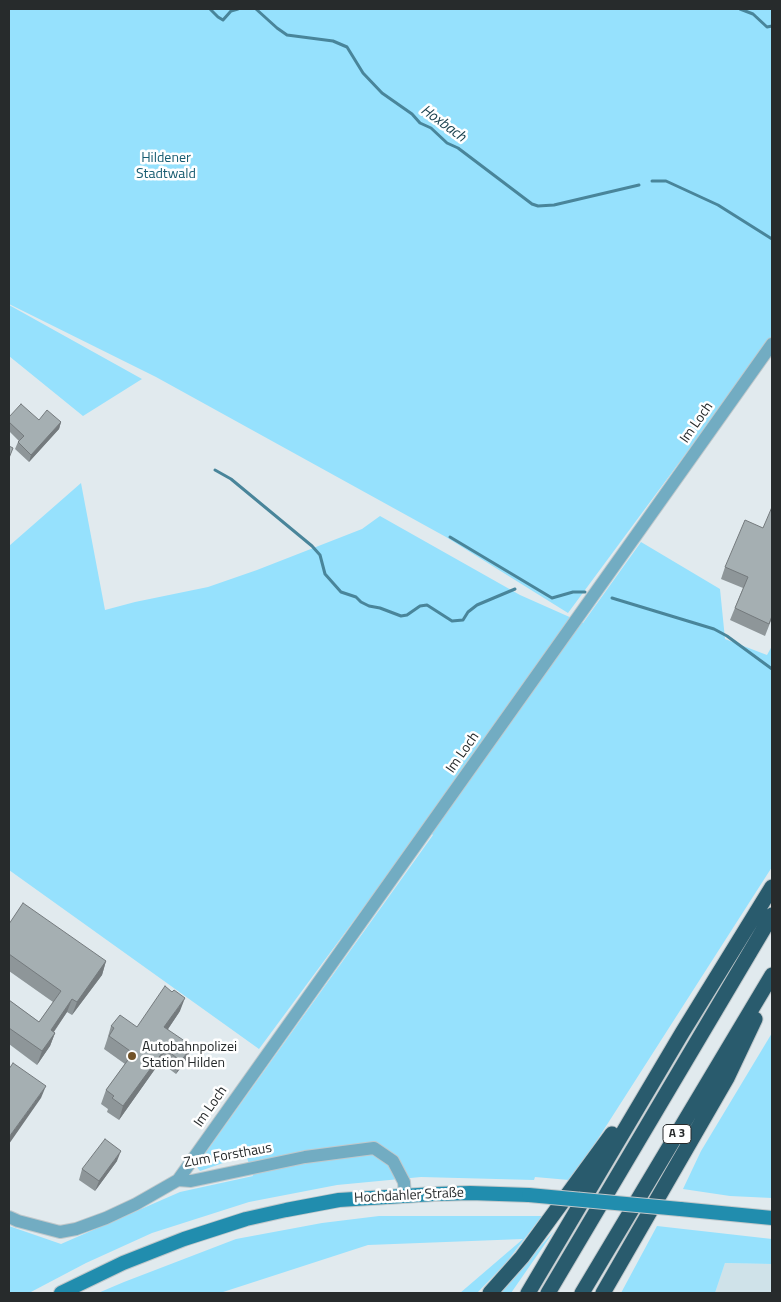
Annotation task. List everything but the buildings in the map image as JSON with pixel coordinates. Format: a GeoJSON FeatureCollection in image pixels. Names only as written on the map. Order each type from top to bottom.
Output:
{"type":"FeatureCollection","features":[{"type":"Feature","properties":{"kind":"highway"},"geometry":{"type":"LineString","coordinates":[[528,1293],[682,1033],[772,887]]}},
{"type":"Feature","properties":{"kind":"highway","name":"A 3"},"geometry":{"type":"LineString","coordinates":[[548,1293],[772,916]]}},
{"type":"Feature","properties":{"kind":"highway","name":"A 3"},"geometry":{"type":"LineString","coordinates":[[582,1293],[772,975]]}},
{"type":"Feature","properties":{"kind":"highway"},"geometry":{"type":"LineString","coordinates":[[603,1293],[727,1078],[772,983]]}},
{"type":"Feature","properties":{"kind":"highway"},"geometry":{"type":"LineString","coordinates":[[490,1293],[522,1257],[620,1123],[654,1068],[682,1033]]}},
{"type":"Feature","properties":{"kind":"main road","name":"Hochdahler Straße"},"geometry":{"type":"LineString","coordinates":[[62,1293],[123,1263],[184,1239],[246,1220],[339,1200],[470,1193],[529,1195],[772,1218]]}},
{"type":"Feature","properties":{"kind":"street","name":"Im Loch"},"geometry":{"type":"LineString","coordinates":[[178,1180],[772,344]]}},
{"type":"Feature","properties":{"kind":"street","name":"Zum Forsthaus"},"geometry":{"type":"LineString","coordinates":[[9,1217],[60,1232],[76,1229],[136,1204],[178,1180],[191,1181],[305,1157],[374,1148],[393,1161],[404,1182],[405,1196]]}},
{"type":"Feature","properties":{"kind":"shaded area"},"geometry":{"type":"Polygon","coordinates":[[[725,1263],[772,1264],[772,1293],[715,1293],[725,1263]]]}},
{"type":"Feature","properties":{"kind":"green space","name":"Hildener Stadtwald"},"geometry":{"type":"Polygon","coordinates":[[[9,9],[771,9],[772,337],[568,613],[446,537],[156,377],[9,304],[9,9]]]}},
{"type":"Feature","properties":{"kind":"green space"},"geometry":{"type":"Polygon","coordinates":[[[9,305],[142,379],[83,416],[9,356],[9,305]]]}},
{"type":"Feature","properties":{"kind":"green space"},"geometry":{"type":"Polygon","coordinates":[[[81,483],[105,610],[208,587],[362,529],[380,516],[520,595],[583,623],[641,542],[720,589],[725,639],[767,655],[772,646],[772,867],[585,1159],[569,1180],[535,1177],[534,1180],[421,1177],[337,1185],[249,1202],[152,1233],[86,1263],[29,1293],[9,1293],[9,1226],[61,1244],[180,1192],[253,1176],[246,1155],[200,1171],[196,1166],[433,835],[423,827],[259,1049],[9,870],[9,546],[81,483]]]}},
{"type":"Feature","properties":{"kind":"green space"},"geometry":{"type":"Polygon","coordinates":[[[772,1033],[772,1198],[730,1196],[683,1189],[701,1151],[772,1033]]]}},
{"type":"Feature","properties":{"kind":"green space"},"geometry":{"type":"Polygon","coordinates":[[[379,1216],[542,1216],[505,1264],[477,1293],[460,1293],[523,1239],[368,1245],[220,1293],[98,1293],[236,1239],[322,1223],[379,1216]]]}},
{"type":"Feature","properties":{"kind":"green space"},"geometry":{"type":"Polygon","coordinates":[[[657,1226],[772,1239],[772,1264],[725,1263],[715,1293],[621,1293],[657,1226]]]}},
{"type":"Feature","properties":{"kind":"green space"},"geometry":{"type":"Polygon","coordinates":[[[554,1231],[511,1293],[497,1293],[510,1280],[554,1231]]]}},
{"type":"Feature","properties":{"kind":"waterway","name":"Hoxbach"},"geometry":{"type":"LineString","coordinates":[[210,9],[223,20],[231,11],[238,9]]}},
{"type":"Feature","properties":{"kind":"waterway","name":"Hoxbach"},"geometry":{"type":"LineString","coordinates":[[256,9],[287,35],[333,41],[347,47],[363,73],[382,93],[412,114],[420,123],[431,128],[447,143],[458,148],[532,204],[538,206],[554,205],[639,185]]}},
{"type":"Feature","properties":{"kind":"waterway"},"geometry":{"type":"LineString","coordinates":[[740,9],[753,14],[767,27],[772,26]]}},
{"type":"Feature","properties":{"kind":"waterway","name":"Hoxbach"},"geometry":{"type":"LineString","coordinates":[[652,181],[666,181],[718,205],[772,239]]}},
{"type":"Feature","properties":{"kind":"waterway"},"geometry":{"type":"LineString","coordinates":[[215,470],[231,479],[312,546],[320,555],[325,574],[341,592],[356,597],[369,606],[401,616],[407,615],[420,606],[427,605],[452,621],[463,620],[468,612],[477,605],[515,589]]}},
{"type":"Feature","properties":{"kind":"waterway"},"geometry":{"type":"LineString","coordinates":[[450,537],[552,598],[573,592],[585,592]]}},
{"type":"Feature","properties":{"kind":"waterway"},"geometry":{"type":"LineString","coordinates":[[612,598],[714,629],[727,636],[772,669]]}},
{"type":"Feature","properties":{"kind":"place","name":"Autobahnpolizei Station Hilden"},"geometry":{"type":"Point","coordinates":[132,1056]}}]}
